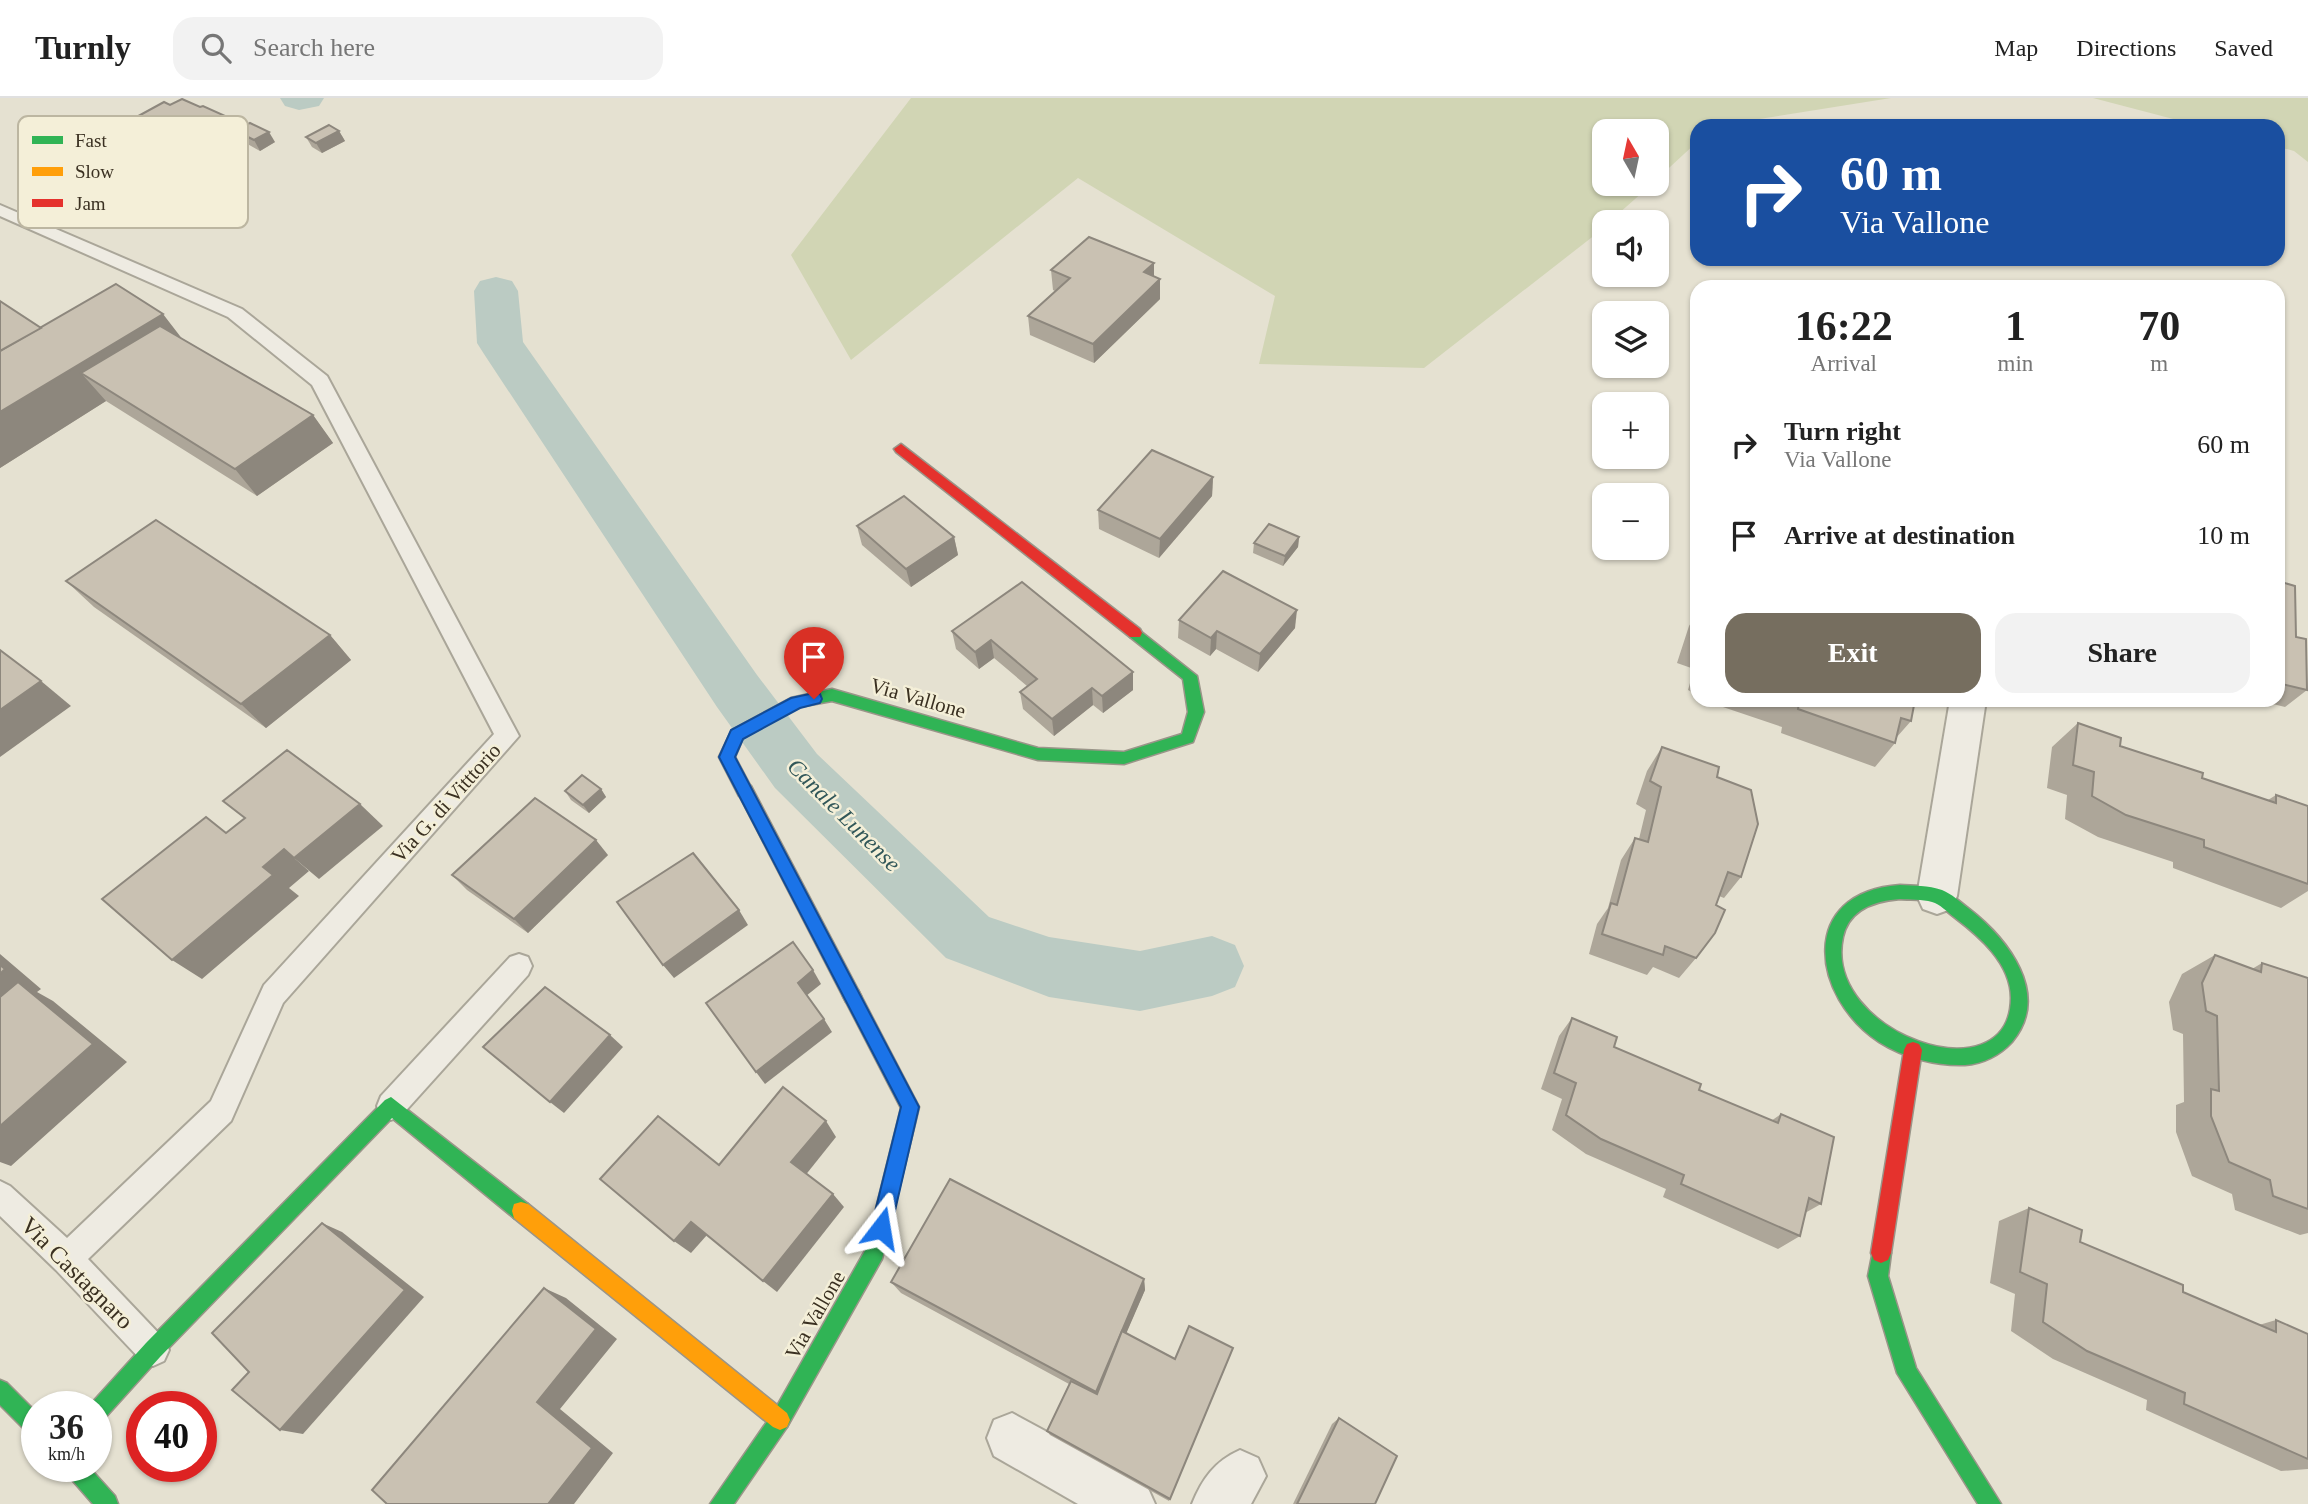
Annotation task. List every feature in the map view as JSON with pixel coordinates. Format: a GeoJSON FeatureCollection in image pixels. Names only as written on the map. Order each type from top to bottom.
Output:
{"type":"FeatureCollection","features":[{"type":"Feature","properties":{"kind":"street","name":"Via Vallone"},"geometry":{"type":"LineString","coordinates":[[721,1504],[780,1420],[875,1252],[910,1107],[727,757],[737,734],[796,702],[832,695],[1038,754],[1124,758],[1188,738],[1196,712],[1190,676],[901,449]]}},
{"type":"Feature","properties":{"kind":"street"},"geometry":{"type":"LineString","coordinates":[[1937,896],[1967,707]]}},
{"type":"Feature","properties":{"kind":"street"},"geometry":{"type":"LineString","coordinates":[[1900,892],[1937,896],[1986,930],[2006,954],[2017,980],[2020,1006],[2013,1029],[1997,1046],[1973,1056],[1944,1057],[1913,1050],[1881,1033],[1855,1009],[1838,981],[1831,953],[1835,928],[1849,908],[1871,896],[1900,892]]}},
{"type":"Feature","properties":{"kind":"street"},"geometry":{"type":"LineString","coordinates":[[1913,1050],[1878,1276],[1907,1373],[1990,1504]]}},
{"type":"Feature","properties":{"kind":"street"},"geometry":{"type":"LineString","coordinates":[[112,1395],[391,1106],[780,1420]]}},
{"type":"Feature","properties":{"kind":"street"},"geometry":{"type":"LineString","coordinates":[[0,1390],[21,1412]]}},
{"type":"Feature","properties":{"kind":"street"},"geometry":{"type":"LineString","coordinates":[[1012,1438],[1129,1504]]}},
{"type":"Feature","properties":{"kind":"street"},"geometry":{"type":"LineString","coordinates":[[87,1482],[107,1504]]}},
{"type":"Feature","properties":{"kind":"lane","name":"Via G. di Vitttorio"},"geometry":{"type":"LineString","coordinates":[[0,210],[18,218]]}},
{"type":"Feature","properties":{"kind":"lane","name":"Via G. di Vitttorio"},"geometry":{"type":"LineString","coordinates":[[41,228],[235,313],[320,381],[507,736],[273,994],[221,1111],[67,1259]]}},
{"type":"Feature","properties":{"kind":"lane"},"geometry":{"type":"LineString","coordinates":[[391,1106],[519,966]]}},
{"type":"Feature","properties":{"kind":"lane","name":"Via Castagnaro"},"geometry":{"type":"LineString","coordinates":[[0,1196],[67,1259],[153,1350]]}},
{"type":"Feature","properties":{"kind":"green space"},"geometry":{"type":"Polygon","coordinates":[[[911,98],[1891,98],[1759,119],[1690,119],[1690,148],[1670,167],[1670,119],[1592,119],[1592,196],[1638,196],[1623,210],[1592,210],[1592,237],[1424,368],[1259,364],[1275,296],[1078,178],[851,360],[791,255],[911,98]]]}},
{"type":"Feature","properties":{"kind":"green space"},"geometry":{"type":"Polygon","coordinates":[[[2093,98],[2308,98],[2308,162],[2294,151],[2285,149],[2285,119],[2173,119],[2093,98]]]}},
{"type":"Feature","properties":{"kind":"building"},"geometry":{"type":"Polygon","coordinates":[[[182,99],[223,115],[138,116],[164,102],[170,105],[182,99]]]}},
{"type":"Feature","properties":{"kind":"building"},"geometry":{"type":"Polygon","coordinates":[[[248,124],[269,132],[254,140],[248,137],[248,124]]]}},
{"type":"Feature","properties":{"kind":"building"},"geometry":{"type":"Polygon","coordinates":[[[329,125],[339,131],[316,143],[306,137],[329,125]]]}},
{"type":"Feature","properties":{"kind":"building"},"geometry":{"type":"Polygon","coordinates":[[[1089,237],[1154,263],[1144,272],[1160,279],[1093,344],[1028,316],[1070,278],[1051,270],[1089,237]]]}},
{"type":"Feature","properties":{"kind":"building"},"geometry":{"type":"Polygon","coordinates":[[[116,284],[163,314],[0,412],[0,351],[116,284]]]}},
{"type":"Feature","properties":{"kind":"building"},"geometry":{"type":"Polygon","coordinates":[[[0,301],[41,328],[0,351],[0,301]]]}},
{"type":"Feature","properties":{"kind":"building"},"geometry":{"type":"Polygon","coordinates":[[[160,326],[313,415],[235,469],[81,373],[160,326]]]}},
{"type":"Feature","properties":{"kind":"building"},"geometry":{"type":"Polygon","coordinates":[[[1152,450],[1213,477],[1160,539],[1098,510],[1152,450]]]}},
{"type":"Feature","properties":{"kind":"building"},"geometry":{"type":"Polygon","coordinates":[[[904,496],[954,537],[906,569],[857,526],[904,496]]]}},
{"type":"Feature","properties":{"kind":"building"},"geometry":{"type":"Polygon","coordinates":[[[156,520],[330,635],[241,704],[66,581],[156,520]]]}},
{"type":"Feature","properties":{"kind":"building"},"geometry":{"type":"Polygon","coordinates":[[[1269,524],[1299,537],[1285,556],[1254,543],[1269,524]]]}},
{"type":"Feature","properties":{"kind":"building"},"geometry":{"type":"Polygon","coordinates":[[[1223,571],[1297,610],[1260,654],[1217,631],[1211,638],[1179,620],[1223,571]]]}},
{"type":"Feature","properties":{"kind":"building"},"geometry":{"type":"Polygon","coordinates":[[[1022,582],[1133,672],[1102,696],[1092,688],[1052,719],[1020,692],[1037,679],[991,640],[975,652],[952,631],[1022,582]]]}},
{"type":"Feature","properties":{"kind":"building"},"geometry":{"type":"Polygon","coordinates":[[[2285,583],[2295,586],[2296,637],[2306,639],[2307,690],[2285,685],[2285,583]]]}},
{"type":"Feature","properties":{"kind":"building"},"geometry":{"type":"Polygon","coordinates":[[[0,650],[41,681],[0,710],[0,650]]]}},
{"type":"Feature","properties":{"kind":"building"},"geometry":{"type":"Polygon","coordinates":[[[1914,707],[1911,721],[1901,718],[1895,743],[1798,709],[1914,707]]]}},
{"type":"Feature","properties":{"kind":"building"},"geometry":{"type":"Polygon","coordinates":[[[2078,723],[2121,738],[2120,746],[2203,773],[2202,778],[2276,803],[2276,795],[2308,806],[2308,884],[2204,847],[2204,840],[2126,815],[2092,796],[2094,772],[2073,765],[2078,723]]]}},
{"type":"Feature","properties":{"kind":"building"},"geometry":{"type":"Polygon","coordinates":[[[1662,747],[1719,767],[1717,777],[1751,790],[1758,824],[1741,877],[1728,872],[1716,905],[1725,910],[1715,933],[1696,958],[1665,946],[1663,955],[1602,934],[1611,903],[1617,905],[1635,838],[1648,842],[1661,787],[1650,781],[1662,747]]]}},
{"type":"Feature","properties":{"kind":"building"},"geometry":{"type":"Polygon","coordinates":[[[287,750],[360,804],[294,858],[284,849],[263,867],[273,875],[172,960],[102,899],[206,817],[226,833],[245,818],[223,801],[287,750]]]}},
{"type":"Feature","properties":{"kind":"building"},"geometry":{"type":"Polygon","coordinates":[[[582,775],[601,789],[583,805],[565,791],[582,775]]]}},
{"type":"Feature","properties":{"kind":"building"},"geometry":{"type":"Polygon","coordinates":[[[535,798],[596,840],[514,919],[452,875],[535,798]]]}},
{"type":"Feature","properties":{"kind":"building"},"geometry":{"type":"Polygon","coordinates":[[[693,853],[739,910],[663,965],[617,902],[693,853]]]}},
{"type":"Feature","properties":{"kind":"building"},"geometry":{"type":"Polygon","coordinates":[[[793,942],[813,970],[798,983],[824,1019],[756,1072],[706,1003],[793,942]]]}},
{"type":"Feature","properties":{"kind":"building"},"geometry":{"type":"Polygon","coordinates":[[[2215,955],[2261,972],[2262,963],[2308,978],[2308,1209],[2273,1196],[2270,1180],[2229,1162],[2211,1116],[2211,1089],[2219,1091],[2217,1016],[2206,1011],[2202,983],[2215,955]]]}},
{"type":"Feature","properties":{"kind":"building"},"geometry":{"type":"Polygon","coordinates":[[[18,982],[93,1044],[0,1126],[0,997],[18,982]]]}},
{"type":"Feature","properties":{"kind":"building"},"geometry":{"type":"Polygon","coordinates":[[[545,987],[610,1035],[550,1102],[483,1047],[545,987]]]}},
{"type":"Feature","properties":{"kind":"building"},"geometry":{"type":"Polygon","coordinates":[[[1572,1018],[1617,1037],[1614,1047],[1701,1084],[1699,1090],[1778,1123],[1781,1114],[1834,1137],[1821,1204],[1809,1198],[1800,1236],[1681,1184],[1684,1175],[1601,1139],[1566,1115],[1576,1083],[1554,1073],[1572,1018]]]}},
{"type":"Feature","properties":{"kind":"building"},"geometry":{"type":"Polygon","coordinates":[[[783,1087],[826,1121],[791,1162],[833,1194],[763,1281],[691,1222],[674,1241],[600,1179],[658,1116],[719,1165],[783,1087]]]}},
{"type":"Feature","properties":{"kind":"building"},"geometry":{"type":"Polygon","coordinates":[[[950,1179],[1144,1279],[1096,1392],[891,1282],[950,1179]]]}},
{"type":"Feature","properties":{"kind":"building"},"geometry":{"type":"Polygon","coordinates":[[[2029,1208],[2082,1230],[2080,1242],[2183,1285],[2183,1292],[2276,1332],[2276,1320],[2308,1334],[2308,1459],[2184,1404],[2185,1393],[2087,1351],[2043,1322],[2047,1284],[2020,1272],[2029,1208]]]}},
{"type":"Feature","properties":{"kind":"building"},"geometry":{"type":"Polygon","coordinates":[[[322,1223],[405,1290],[280,1430],[232,1390],[249,1372],[212,1333],[322,1223]]]}},
{"type":"Feature","properties":{"kind":"building"},"geometry":{"type":"Polygon","coordinates":[[[544,1288],[596,1329],[537,1402],[592,1448],[548,1504],[387,1504],[372,1490],[544,1288]]]}},
{"type":"Feature","properties":{"kind":"building"},"geometry":{"type":"Polygon","coordinates":[[[1189,1326],[1233,1348],[1170,1499],[1047,1431],[1071,1381],[1097,1394],[1122,1331],[1175,1359],[1189,1326]]]}},
{"type":"Feature","properties":{"kind":"building"},"geometry":{"type":"Polygon","coordinates":[[[1339,1418],[1397,1456],[1375,1504],[1297,1504],[1339,1418]]]}},
{"type":"Feature","properties":{"kind":"waterway","name":"Canale Lunense"},"geometry":{"type":"LineString","coordinates":[[299,98],[305,98]]}},
{"type":"Feature","properties":{"kind":"waterway","name":"Canale Lunense"},"geometry":{"type":"LineString","coordinates":[[496,291],[500,343],[737,691],[796,771],[968,938],[1049,967],[1140,981],[1212,966]]}},
{"type":"Feature","properties":{"kind":"traffic: fast"},"geometry":{"type":"LineString","coordinates":[[745,791],[727,757],[737,734],[796,702],[832,695],[1038,754],[1124,758],[1188,738],[1196,712],[1190,676],[1135,633]]}},
{"type":"Feature","properties":{"kind":"traffic: fast"},"geometry":{"type":"LineString","coordinates":[[1900,892],[1928,894],[1943,899],[1973,921],[1999,948],[2009,963],[2016,979],[2018,1013],[2006,1035],[1988,1050],[1971,1056],[1949,1056],[1926,1053],[1904,1045],[1884,1035],[1868,1021],[1853,1005],[1842,986],[1835,966],[1833,946],[1837,927],[1848,910],[1868,897],[1900,892]]}},
{"type":"Feature","properties":{"kind":"traffic: fast"},"geometry":{"type":"LineString","coordinates":[[721,1504],[780,1420],[875,1252],[910,1107],[852,996]]}},
{"type":"Feature","properties":{"kind":"traffic: fast"},"geometry":{"type":"LineString","coordinates":[[112,1395],[391,1106],[521,1211]]}},
{"type":"Feature","properties":{"kind":"traffic: fast"},"geometry":{"type":"LineString","coordinates":[[1881,1253],[1878,1276],[1907,1373],[1990,1504]]}},
{"type":"Feature","properties":{"kind":"traffic: fast"},"geometry":{"type":"LineString","coordinates":[[0,1390],[21,1412]]}},
{"type":"Feature","properties":{"kind":"traffic: fast"},"geometry":{"type":"LineString","coordinates":[[87,1482],[107,1504]]}},
{"type":"Feature","properties":{"kind":"traffic: slow"},"geometry":{"type":"LineString","coordinates":[[745,791],[852,996]]}},
{"type":"Feature","properties":{"kind":"traffic: slow"},"geometry":{"type":"LineString","coordinates":[[521,1211],[780,1420]]}},
{"type":"Feature","properties":{"kind":"traffic: jam"},"geometry":{"type":"LineString","coordinates":[[901,449],[1135,633]]}},
{"type":"Feature","properties":{"kind":"traffic: jam"},"geometry":{"type":"LineString","coordinates":[[1881,1253],[1913,1050]]}},
{"type":"Feature","properties":{"kind":"route"},"geometry":{"type":"LineString","coordinates":[[814,699],[796,702],[737,734],[727,757],[910,1107],[881,1228]]}}]}
